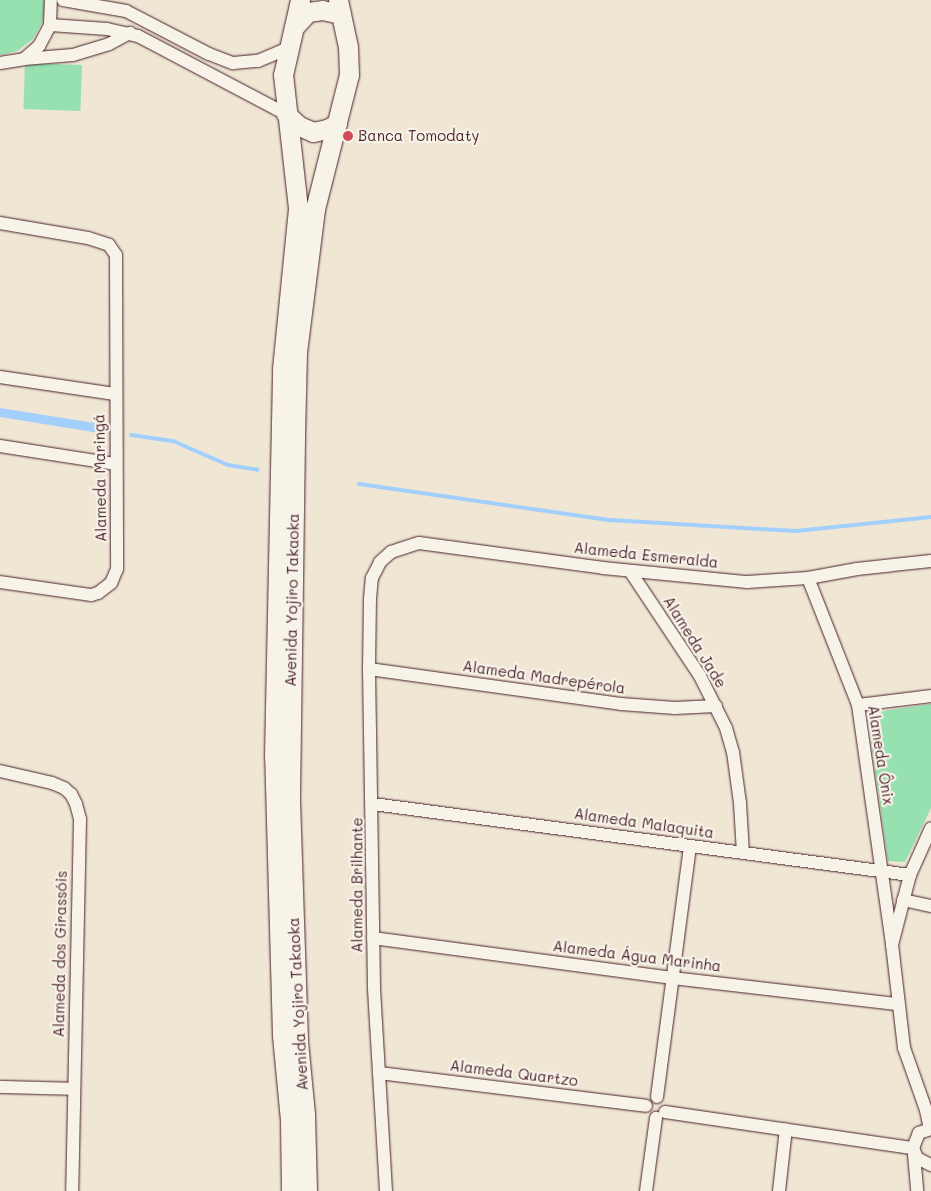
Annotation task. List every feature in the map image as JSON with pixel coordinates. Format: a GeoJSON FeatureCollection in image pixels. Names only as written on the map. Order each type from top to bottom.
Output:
{"type":"FeatureCollection","features":[{"type":"Feature","properties":{"kind":"main road","name":"Avenida Yojiro Takaoka"},"geometry":{"type":"LineString","coordinates":[[291,1191],[290,1120],[281,1008],[274,757],[282,369],[298,208],[283,75],[300,0]]}},
{"type":"Feature","properties":{"kind":"main road","name":"Avenida Yojiro Takaoka"},"geometry":{"type":"LineString","coordinates":[[307,1191],[305,1114],[298,1042],[290,796],[297,352],[316,209],[349,75],[350,62],[340,7]]}},
{"type":"Feature","properties":{"kind":"main road"},"geometry":{"type":"LineString","coordinates":[[294,27],[308,12],[340,7]]}},
{"type":"Feature","properties":{"kind":"main road"},"geometry":{"type":"LineString","coordinates":[[286,114],[299,126],[313,132],[321,131],[337,124]]}},
{"type":"Feature","properties":{"kind":"street"},"geometry":{"type":"LineString","coordinates":[[24,59],[39,46],[50,25],[51,0]]}},
{"type":"Feature","properties":{"kind":"street"},"geometry":{"type":"LineString","coordinates":[[62,0],[111,4],[209,54],[233,63],[258,61],[288,48]]}},
{"type":"Feature","properties":{"kind":"street"},"geometry":{"type":"LineString","coordinates":[[107,29],[111,4]]}},
{"type":"Feature","properties":{"kind":"street"},"geometry":{"type":"LineString","coordinates":[[50,25],[107,29],[130,33],[224,80],[286,114]]}},
{"type":"Feature","properties":{"kind":"street"},"geometry":{"type":"LineString","coordinates":[[0,63],[73,55],[109,44],[130,33]]}},
{"type":"Feature","properties":{"kind":"street","name":"Alameda Maringá"},"geometry":{"type":"LineString","coordinates":[[0,223],[88,238],[109,245],[116,255],[115,464],[117,569],[111,583],[98,593],[90,595],[0,582]]}},
{"type":"Feature","properties":{"kind":"street"},"geometry":{"type":"LineString","coordinates":[[0,377],[115,394]]}},
{"type":"Feature","properties":{"kind":"street"},"geometry":{"type":"LineString","coordinates":[[0,446],[115,464]]}},
{"type":"Feature","properties":{"kind":"street","name":"Alameda Esmeralda"},"geometry":{"type":"LineString","coordinates":[[372,578],[380,562],[391,552],[419,543],[630,571],[747,582],[808,578],[931,560]]}},
{"type":"Feature","properties":{"kind":"street","name":"Alameda Jade"},"geometry":{"type":"LineString","coordinates":[[630,571],[700,676],[716,706],[733,752],[743,853]]}},
{"type":"Feature","properties":{"kind":"street","name":"Alameda Brilhante"},"geometry":{"type":"LineString","coordinates":[[372,578],[369,669],[373,804],[373,938],[378,1072],[386,1191]]}},
{"type":"Feature","properties":{"kind":"street","name":"Alameda Ônix"},"geometry":{"type":"LineString","coordinates":[[808,578],[858,705],[880,871],[892,945]]}},
{"type":"Feature","properties":{"kind":"street","name":"Alameda Madrepérola"},"geometry":{"type":"LineString","coordinates":[[369,669],[620,704],[675,708],[716,706]]}},
{"type":"Feature","properties":{"kind":"street"},"geometry":{"type":"LineString","coordinates":[[858,705],[931,696]]}},
{"type":"Feature","properties":{"kind":"street","name":"Alameda dos Girassóis"},"geometry":{"type":"LineString","coordinates":[[0,771],[52,783],[71,794],[80,819],[72,1191]]}},
{"type":"Feature","properties":{"kind":"street","name":"Alameda Malaquita"},"geometry":{"type":"LineString","coordinates":[[373,804],[910,875]]}},
{"type":"Feature","properties":{"kind":"street"},"geometry":{"type":"LineString","coordinates":[[917,1188],[913,1151],[915,1138],[929,1122],[904,1048],[897,1004],[892,945],[910,875],[931,828]]}},
{"type":"Feature","properties":{"kind":"street"},"geometry":{"type":"LineString","coordinates":[[657,1097],[690,846]]}},
{"type":"Feature","properties":{"kind":"street"},"geometry":{"type":"LineString","coordinates":[[903,900],[931,906]]}},
{"type":"Feature","properties":{"kind":"street","name":"Alameda Água Marinha"},"geometry":{"type":"LineString","coordinates":[[373,938],[672,978],[897,1004]]}},
{"type":"Feature","properties":{"kind":"street","name":"Alameda Quartzo"},"geometry":{"type":"LineString","coordinates":[[378,1072],[646,1106]]}},
{"type":"Feature","properties":{"kind":"street"},"geometry":{"type":"LineString","coordinates":[[0,1087],[74,1089]]}},
{"type":"Feature","properties":{"kind":"street"},"geometry":{"type":"LineString","coordinates":[[646,1191],[660,1115],[665,1102],[657,1097],[652,1098],[646,1106],[648,1114],[660,1115],[786,1129],[913,1151],[921,1162],[931,1165],[917,1188]]}},
{"type":"Feature","properties":{"kind":"street"},"geometry":{"type":"LineString","coordinates":[[779,1191],[786,1129]]}},
{"type":"Feature","properties":{"kind":"green space"},"geometry":{"type":"Polygon","coordinates":[[[0,0],[47,0],[43,21],[33,39],[17,51],[0,55],[0,0]]]}},
{"type":"Feature","properties":{"kind":"green space"},"geometry":{"type":"Polygon","coordinates":[[[25,63],[82,65],[80,111],[23,109],[25,63]]]}},
{"type":"Feature","properties":{"kind":"green space"},"geometry":{"type":"Polygon","coordinates":[[[931,704],[931,808],[905,862],[888,861],[869,725],[883,711],[931,704]]]}},
{"type":"Feature","properties":{"kind":"water"},"geometry":{"type":"Polygon","coordinates":[[[0,408],[106,425],[104,434],[0,417],[0,408]]]}},
{"type":"Feature","properties":{"kind":"waterway"},"geometry":{"type":"LineString","coordinates":[[131,435],[173,441],[228,465],[258,470]]}},
{"type":"Feature","properties":{"kind":"waterway"},"geometry":{"type":"LineString","coordinates":[[359,484],[610,520],[796,531],[931,517]]}},
{"type":"Feature","properties":{"kind":"place","name":"Banca Tomodaty"},"geometry":{"type":"Point","coordinates":[348,136]}}]}
